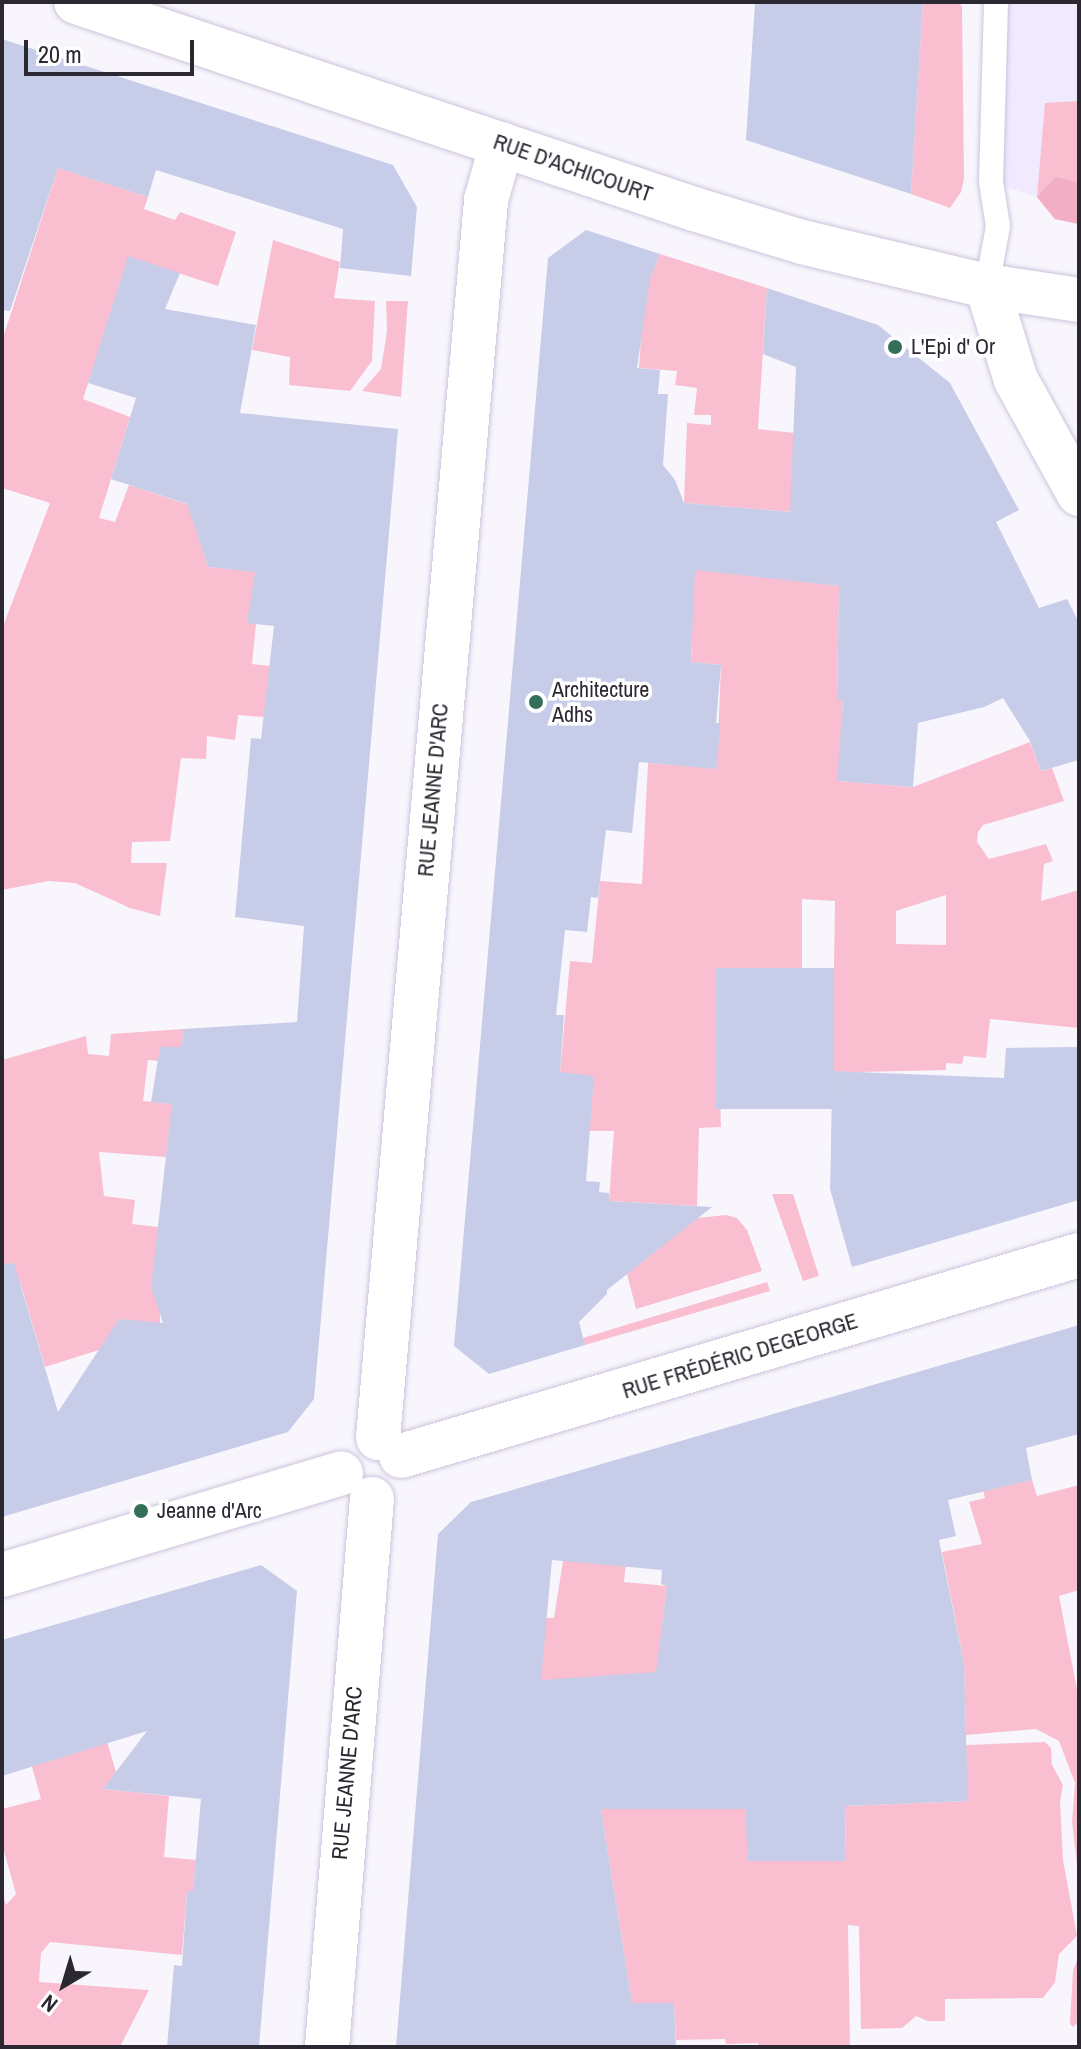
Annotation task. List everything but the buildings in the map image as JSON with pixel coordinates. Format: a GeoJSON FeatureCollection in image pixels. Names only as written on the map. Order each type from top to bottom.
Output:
{"type":"FeatureCollection","features":[{"type":"Feature","properties":{"kind":"street","name":"RUE D'ACHICOURT"},"geometry":{"type":"LineString","coordinates":[[76,2],[802,242],[987,286],[1079,300]]}},
{"type":"Feature","properties":{"kind":"street","name":"RUE JEANNE D'ARC"},"geometry":{"type":"LineString","coordinates":[[327,2047],[357,1486],[387,1495],[398,1485],[403,1471],[389,1447],[486,200],[502,144]]}},
{"type":"Feature","properties":{"kind":"street"},"geometry":{"type":"LineString","coordinates":[[987,286],[1001,342],[1016,380],[1079,494]]}},
{"type":"Feature","properties":{"kind":"street","name":"RUE FRÉDÉRIC DEGEORGE"},"geometry":{"type":"LineString","coordinates":[[389,1447],[1079,1255]]}},
{"type":"Feature","properties":{"kind":"street"},"geometry":{"type":"LineString","coordinates":[[2,1575],[357,1486]]}},
{"type":"Feature","properties":{"kind":"lane"},"geometry":{"type":"LineString","coordinates":[[987,286],[998,226],[991,182],[996,2]]}},
{"type":"Feature","properties":{"kind":"shaded area"},"geometry":{"type":"Polygon","coordinates":[[[923,2],[960,2],[962,8],[964,179],[961,192],[950,208],[911,194],[923,2]]]}},
{"type":"Feature","properties":{"kind":"shaded area"},"geometry":{"type":"Polygon","coordinates":[[[996,2],[1079,2],[1079,183],[1056,177],[1037,197],[991,182],[996,2]]]}},
{"type":"Feature","properties":{"kind":"shaded area"},"geometry":{"type":"Polygon","coordinates":[[[1079,101],[1079,224],[1055,219],[1037,197],[1045,103],[1079,101]]]}},
{"type":"Feature","properties":{"kind":"shaded area"},"geometry":{"type":"Polygon","coordinates":[[[58,168],[148,197],[144,209],[175,220],[180,212],[236,232],[218,286],[129,257],[83,399],[130,417],[99,518],[115,522],[129,485],[219,515],[203,551],[208,567],[279,574],[256,624],[252,664],[270,666],[264,717],[238,715],[235,740],[207,736],[206,759],[181,758],[170,841],[132,842],[131,863],[167,863],[160,916],[130,908],[75,883],[48,881],[2,890],[2,629],[50,503],[2,488],[2,341],[58,168]]]}},
{"type":"Feature","properties":{"kind":"shaded area"},"geometry":{"type":"Polygon","coordinates":[[[1056,177],[1079,183],[1079,224],[1055,219],[1037,197],[1056,177]]]}},
{"type":"Feature","properties":{"kind":"shaded area"},"geometry":{"type":"Polygon","coordinates":[[[273,240],[340,262],[334,298],[375,301],[372,361],[350,391],[289,385],[290,357],[252,350],[273,240]]]}},
{"type":"Feature","properties":{"kind":"shaded area"},"geometry":{"type":"Polygon","coordinates":[[[660,254],[767,288],[758,429],[841,438],[840,516],[684,503],[687,423],[711,425],[711,415],[694,415],[697,388],[675,385],[677,371],[639,368],[644,294],[660,254]]]}},
{"type":"Feature","properties":{"kind":"shaded area"},"geometry":{"type":"Polygon","coordinates":[[[386,301],[408,301],[401,397],[362,391],[381,369],[387,331],[386,301]]]}},
{"type":"Feature","properties":{"kind":"shaded area"},"geometry":{"type":"Polygon","coordinates":[[[659,565],[839,586],[837,700],[843,700],[838,781],[913,787],[1030,742],[1041,771],[1052,768],[1064,801],[983,825],[977,842],[989,859],[1046,844],[1053,861],[1044,864],[1041,901],[1079,890],[1079,1028],[990,1019],[986,1058],[964,1056],[962,1064],[946,1063],[946,1070],[859,1072],[858,1110],[842,1152],[831,1151],[835,901],[802,899],[802,968],[716,968],[721,1127],[699,1128],[697,1206],[609,1201],[614,1131],[589,1131],[560,1072],[570,961],[592,963],[600,881],[642,884],[648,763],[717,768],[721,665],[691,662],[692,642],[659,565]],[[946,895],[896,911],[896,944],[946,945],[946,895]]]}},
{"type":"Feature","properties":{"kind":"shaded area"},"geometry":{"type":"Polygon","coordinates":[[[183,1029],[182,1047],[158,1061],[148,1060],[143,1101],[173,1104],[166,1157],[99,1152],[104,1196],[135,1200],[132,1224],[159,1227],[160,1323],[99,1350],[45,1367],[20,1282],[2,1287],[2,1060],[86,1036],[88,1054],[109,1056],[111,1034],[183,1029]]]}},
{"type":"Feature","properties":{"kind":"shaded area"},"geometry":{"type":"Polygon","coordinates":[[[772,1194],[793,1194],[819,1276],[803,1281],[772,1194]]]}},
{"type":"Feature","properties":{"kind":"shaded area"},"geometry":{"type":"Polygon","coordinates":[[[726,1215],[737,1218],[747,1230],[762,1271],[636,1309],[627,1274],[697,1218],[726,1215]]]}},
{"type":"Feature","properties":{"kind":"shaded area"},"geometry":{"type":"Polygon","coordinates":[[[767,1282],[770,1291],[585,1345],[583,1338],[767,1282]]]}},
{"type":"Feature","properties":{"kind":"shaded area"},"geometry":{"type":"Polygon","coordinates":[[[976,1456],[1001,1487],[1032,1480],[1037,1496],[1079,1485],[1079,1590],[1059,1596],[1079,1700],[1079,1882],[1072,1822],[1075,1783],[1059,1741],[1036,1729],[966,1735],[964,1664],[942,1552],[982,1544],[969,1502],[985,1498],[976,1456]]]}},
{"type":"Feature","properties":{"kind":"shaded area"},"geometry":{"type":"Polygon","coordinates":[[[565,1548],[627,1554],[624,1582],[667,1586],[662,1626],[737,1667],[538,1689],[544,1618],[554,1618],[565,1548]]]}},
{"type":"Feature","properties":{"kind":"shaded area"},"geometry":{"type":"Polygon","coordinates":[[[99,1714],[116,1772],[103,1789],[169,1796],[164,1857],[196,1860],[193,1891],[187,1891],[182,1955],[50,1942],[41,1953],[39,1982],[149,1990],[120,2047],[2,2047],[2,1891],[6,1905],[16,1894],[2,1844],[2,1809],[41,1799],[30,1760],[99,1714]]]}},
{"type":"Feature","properties":{"kind":"shaded area"},"geometry":{"type":"Polygon","coordinates":[[[1045,1742],[1051,1748],[1052,1765],[1063,1785],[1060,1802],[1063,1860],[1077,1936],[1059,1954],[1055,1982],[1043,1998],[945,1999],[945,2021],[928,2021],[916,2016],[902,2028],[861,2029],[859,1926],[848,1925],[850,2047],[759,2047],[758,2043],[726,2044],[725,2039],[676,2040],[674,2004],[632,2003],[601,1809],[745,1809],[749,1861],[846,1861],[845,1806],[967,1801],[966,1745],[1045,1742]]]}},
{"type":"Feature","properties":{"kind":"shaded area"},"geometry":{"type":"Polygon","coordinates":[[[1079,1955],[1079,2021],[1073,2027],[1070,2024],[1073,1970],[1079,1955]]]}},
{"type":"Feature","properties":{"kind":"place","name":"L'Epi d' Or"},"geometry":{"type":"Point","coordinates":[895,347]}},
{"type":"Feature","properties":{"kind":"place","name":"Architecture Adhs"},"geometry":{"type":"Point","coordinates":[536,702]}},
{"type":"Feature","properties":{"kind":"place","name":"Jeanne d'Arc"},"geometry":{"type":"Point","coordinates":[141,1511]}}]}
